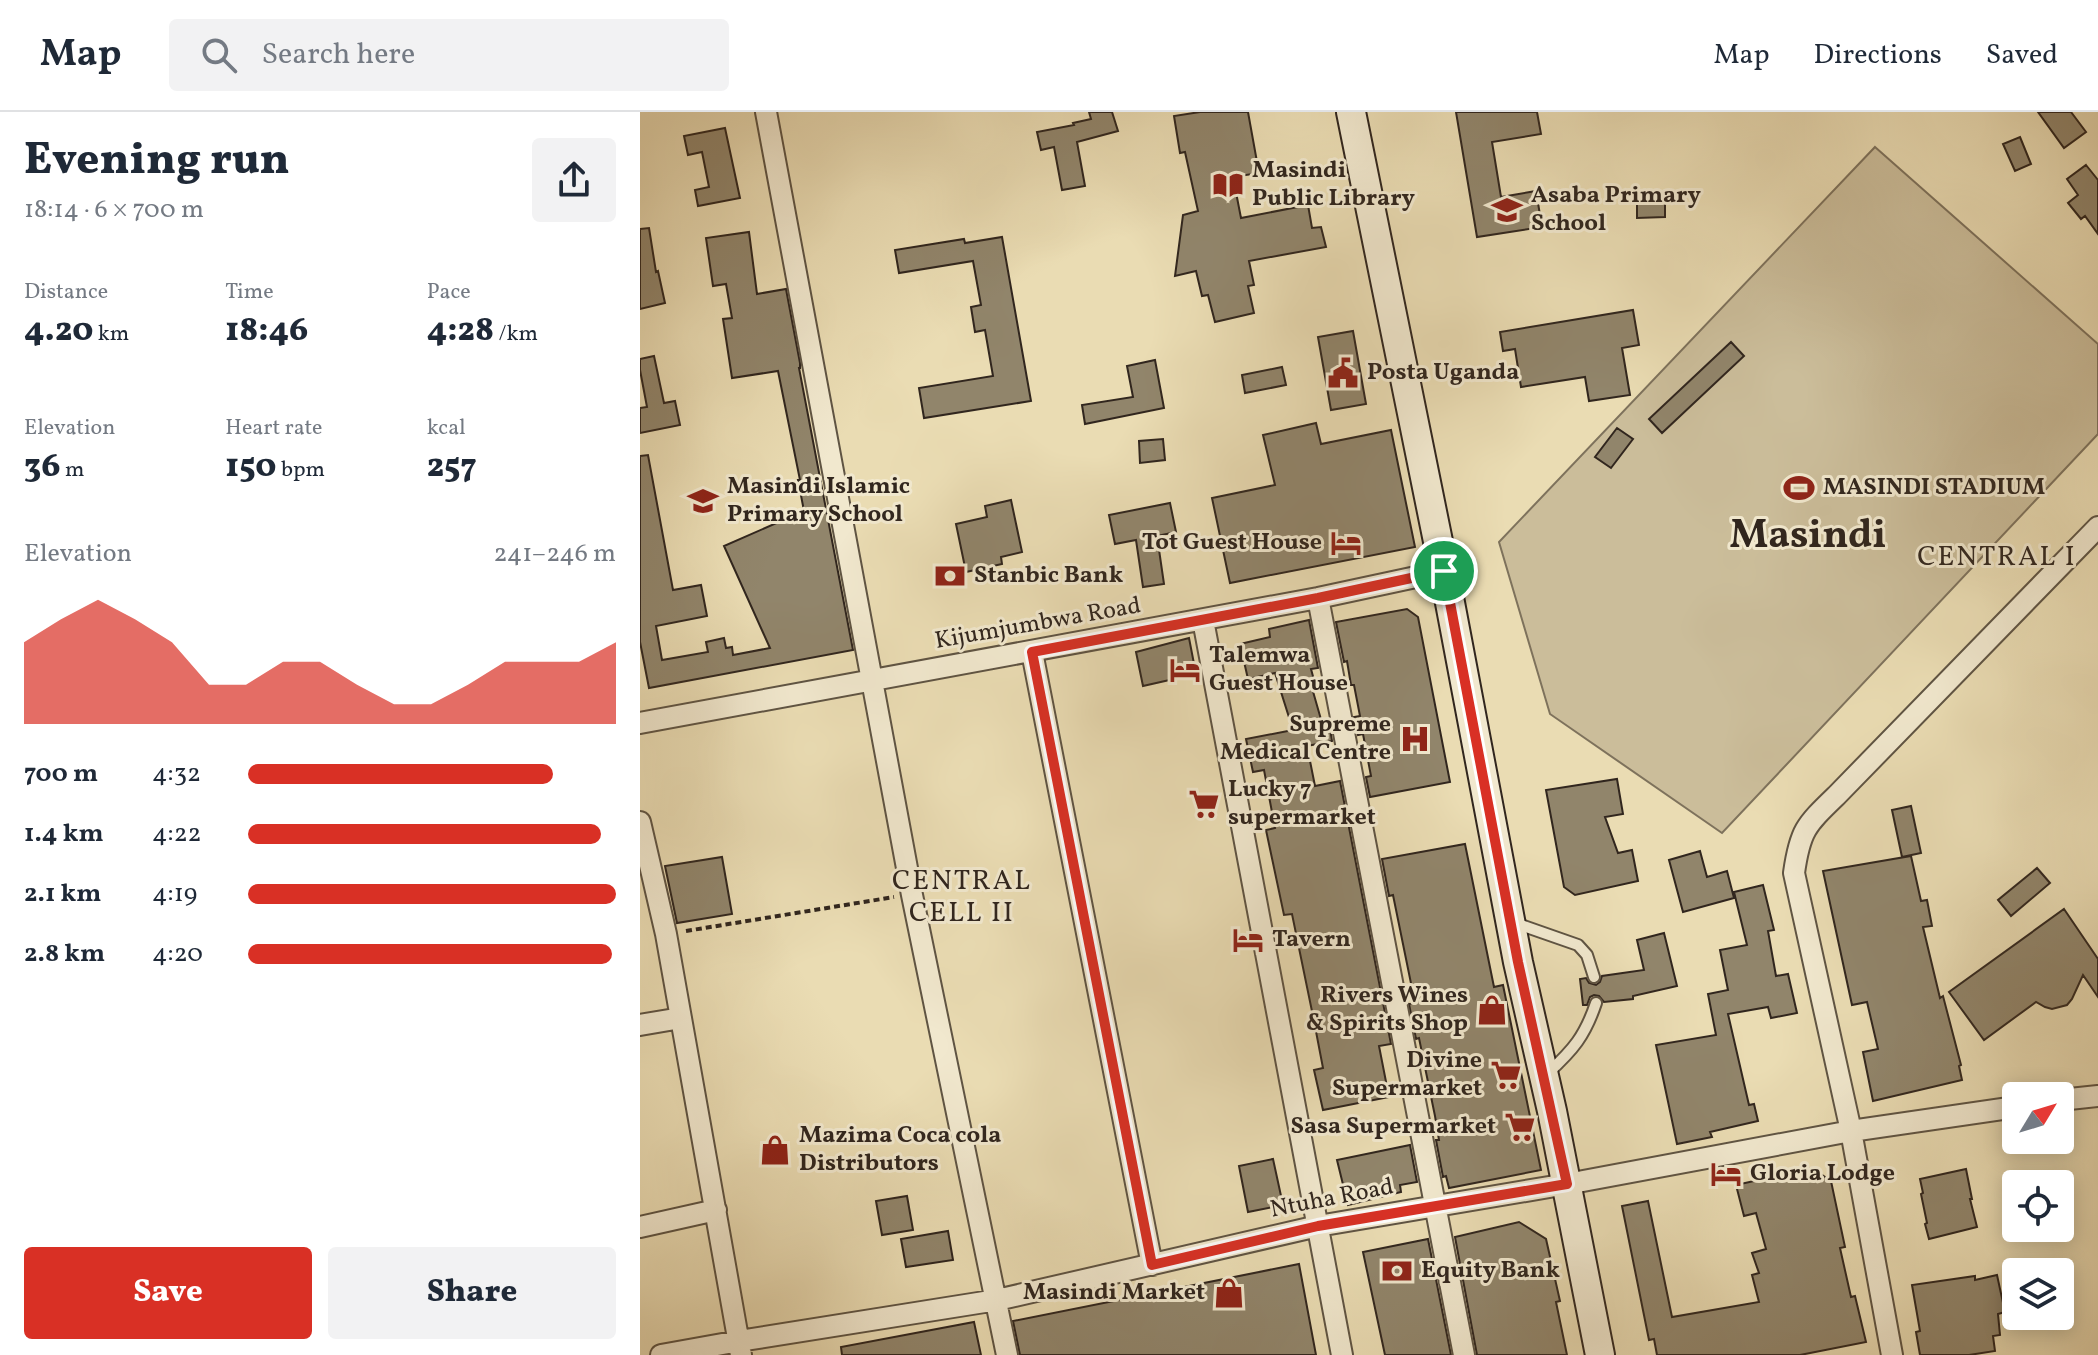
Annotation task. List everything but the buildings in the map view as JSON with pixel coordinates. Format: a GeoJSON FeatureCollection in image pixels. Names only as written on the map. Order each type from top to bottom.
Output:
{"type":"FeatureCollection","features":[{"type":"Feature","properties":{"kind":"main road"},"geometry":{"type":"LineString","coordinates":[[1351,112],[1444,571],[1510,921],[1567,1184],[1600,1355]]}},
{"type":"Feature","properties":{"kind":"street"},"geometry":{"type":"LineString","coordinates":[[766,112],[912,895],[1007,1355]]}},
{"type":"Feature","properties":{"kind":"street"},"geometry":{"type":"LineString","coordinates":[[1892,1355],[1851,1131],[1794,873],[1798,845],[1809,822],[2098,527]]}},
{"type":"Feature","properties":{"kind":"street","name":"Kijumjumbwa Road"},"geometry":{"type":"LineString","coordinates":[[640,723],[1203,620],[1444,571]]}},
{"type":"Feature","properties":{"kind":"street"},"geometry":{"type":"LineString","coordinates":[[1318,598],[1464,1355]]}},
{"type":"Feature","properties":{"kind":"street"},"geometry":{"type":"LineString","coordinates":[[1203,620],[1342,1355]]}},
{"type":"Feature","properties":{"kind":"street"},"geometry":{"type":"LineString","coordinates":[[1032,652],[1152,1265]]}},
{"type":"Feature","properties":{"kind":"street"},"geometry":{"type":"LineString","coordinates":[[640,822],[666,934],[740,1348]]}},
{"type":"Feature","properties":{"kind":"street"},"geometry":{"type":"LineString","coordinates":[[640,1025],[681,1018]]}},
{"type":"Feature","properties":{"kind":"street"},"geometry":{"type":"LineString","coordinates":[[2074,1099],[2098,1096]]}},
{"type":"Feature","properties":{"kind":"street","name":"Ntuha Road"},"geometry":{"type":"LineString","coordinates":[[661,1355],[740,1348],[997,1300],[1318,1226],[1851,1131],[2002,1109]]}},
{"type":"Feature","properties":{"kind":"street"},"geometry":{"type":"LineString","coordinates":[[640,1227],[716,1210]]}},
{"type":"Feature","properties":{"kind":"lane"},"geometry":{"type":"LineString","coordinates":[[1510,921],[1578,945],[1587,955],[1594,977]]}},
{"type":"Feature","properties":{"kind":"lane"},"geometry":{"type":"LineString","coordinates":[[1544,1076],[1571,1052],[1589,1026],[1596,1003]]}},
{"type":"Feature","properties":{"kind":"path"},"geometry":{"type":"LineString","coordinates":[[666,934],[912,895]]}},
{"type":"Feature","properties":{"kind":"shaded area","name":"MASINDI STADIUM"},"geometry":{"type":"Polygon","coordinates":[[[1875,147],[2098,344],[2098,434],[1722,833],[1550,714],[1499,542],[1875,147]]]}},
{"type":"Feature","properties":{"kind":"place","name":"Masindi Public Library"},"geometry":{"type":"Point","coordinates":[1228,185]}},
{"type":"Feature","properties":{"kind":"place","name":"Asaba Primary School"},"geometry":{"type":"Point","coordinates":[1507,210]}},
{"type":"Feature","properties":{"kind":"place","name":"Posta Uganda"},"geometry":{"type":"Point","coordinates":[1343,373]}},
{"type":"Feature","properties":{"kind":"place","name":"MASINDI STADIUM"},"geometry":{"type":"Point","coordinates":[1799,488]}},
{"type":"Feature","properties":{"kind":"place","name":"Masindi Islamic Primary School"},"geometry":{"type":"Point","coordinates":[703,501]}},
{"type":"Feature","properties":{"kind":"place","name":"Tot Guest House"},"geometry":{"type":"Point","coordinates":[1346,543]}},
{"type":"Feature","properties":{"kind":"place","name":"Stanbic Bank"},"geometry":{"type":"Point","coordinates":[950,576]}},
{"type":"Feature","properties":{"kind":"place","name":"Talemwa Guest House"},"geometry":{"type":"Point","coordinates":[1185,670]}},
{"type":"Feature","properties":{"kind":"place","name":"Supreme Medical Centre"},"geometry":{"type":"Point","coordinates":[1415,739]}},
{"type":"Feature","properties":{"kind":"place","name":"Lucky 7 supermarket"},"geometry":{"type":"Point","coordinates":[1204,804]}},
{"type":"Feature","properties":{"kind":"place","name":"Tavern"},"geometry":{"type":"Point","coordinates":[1248,940]}},
{"type":"Feature","properties":{"kind":"place","name":"Rivers Wines & Spirits Shop"},"geometry":{"type":"Point","coordinates":[1492,1010]}},
{"type":"Feature","properties":{"kind":"place","name":"Divine Supermarket"},"geometry":{"type":"Point","coordinates":[1506,1075]}},
{"type":"Feature","properties":{"kind":"place","name":"Sasa Supermarket"},"geometry":{"type":"Point","coordinates":[1520,1127]}},
{"type":"Feature","properties":{"kind":"place","name":"Mazima Coca cola Distributors"},"geometry":{"type":"Point","coordinates":[775,1150]}},
{"type":"Feature","properties":{"kind":"place","name":"Gloria Lodge"},"geometry":{"type":"Point","coordinates":[1726,1174]}},
{"type":"Feature","properties":{"kind":"place","name":"Equity Bank"},"geometry":{"type":"Point","coordinates":[1397,1271]}},
{"type":"Feature","properties":{"kind":"place","name":"Masindi Market"},"geometry":{"type":"Point","coordinates":[1229,1293]}},
{"type":"Feature","properties":{"kind":"district","name":"Masindi"},"geometry":{"type":"Point","coordinates":[1808,537]}},
{"type":"Feature","properties":{"kind":"district","name":"CENTRAL I"},"geometry":{"type":"Point","coordinates":[1997,557]}},
{"type":"Feature","properties":{"kind":"district","name":"CENTRAL CELL II"},"geometry":{"type":"Point","coordinates":[962,897]}},
{"type":"Feature","properties":{"kind":"route"},"geometry":{"type":"LineString","coordinates":[[1444,571],[1518,962],[1567,1184],[1318,1226],[1152,1265],[1032,652],[1444,571]]}}]}
